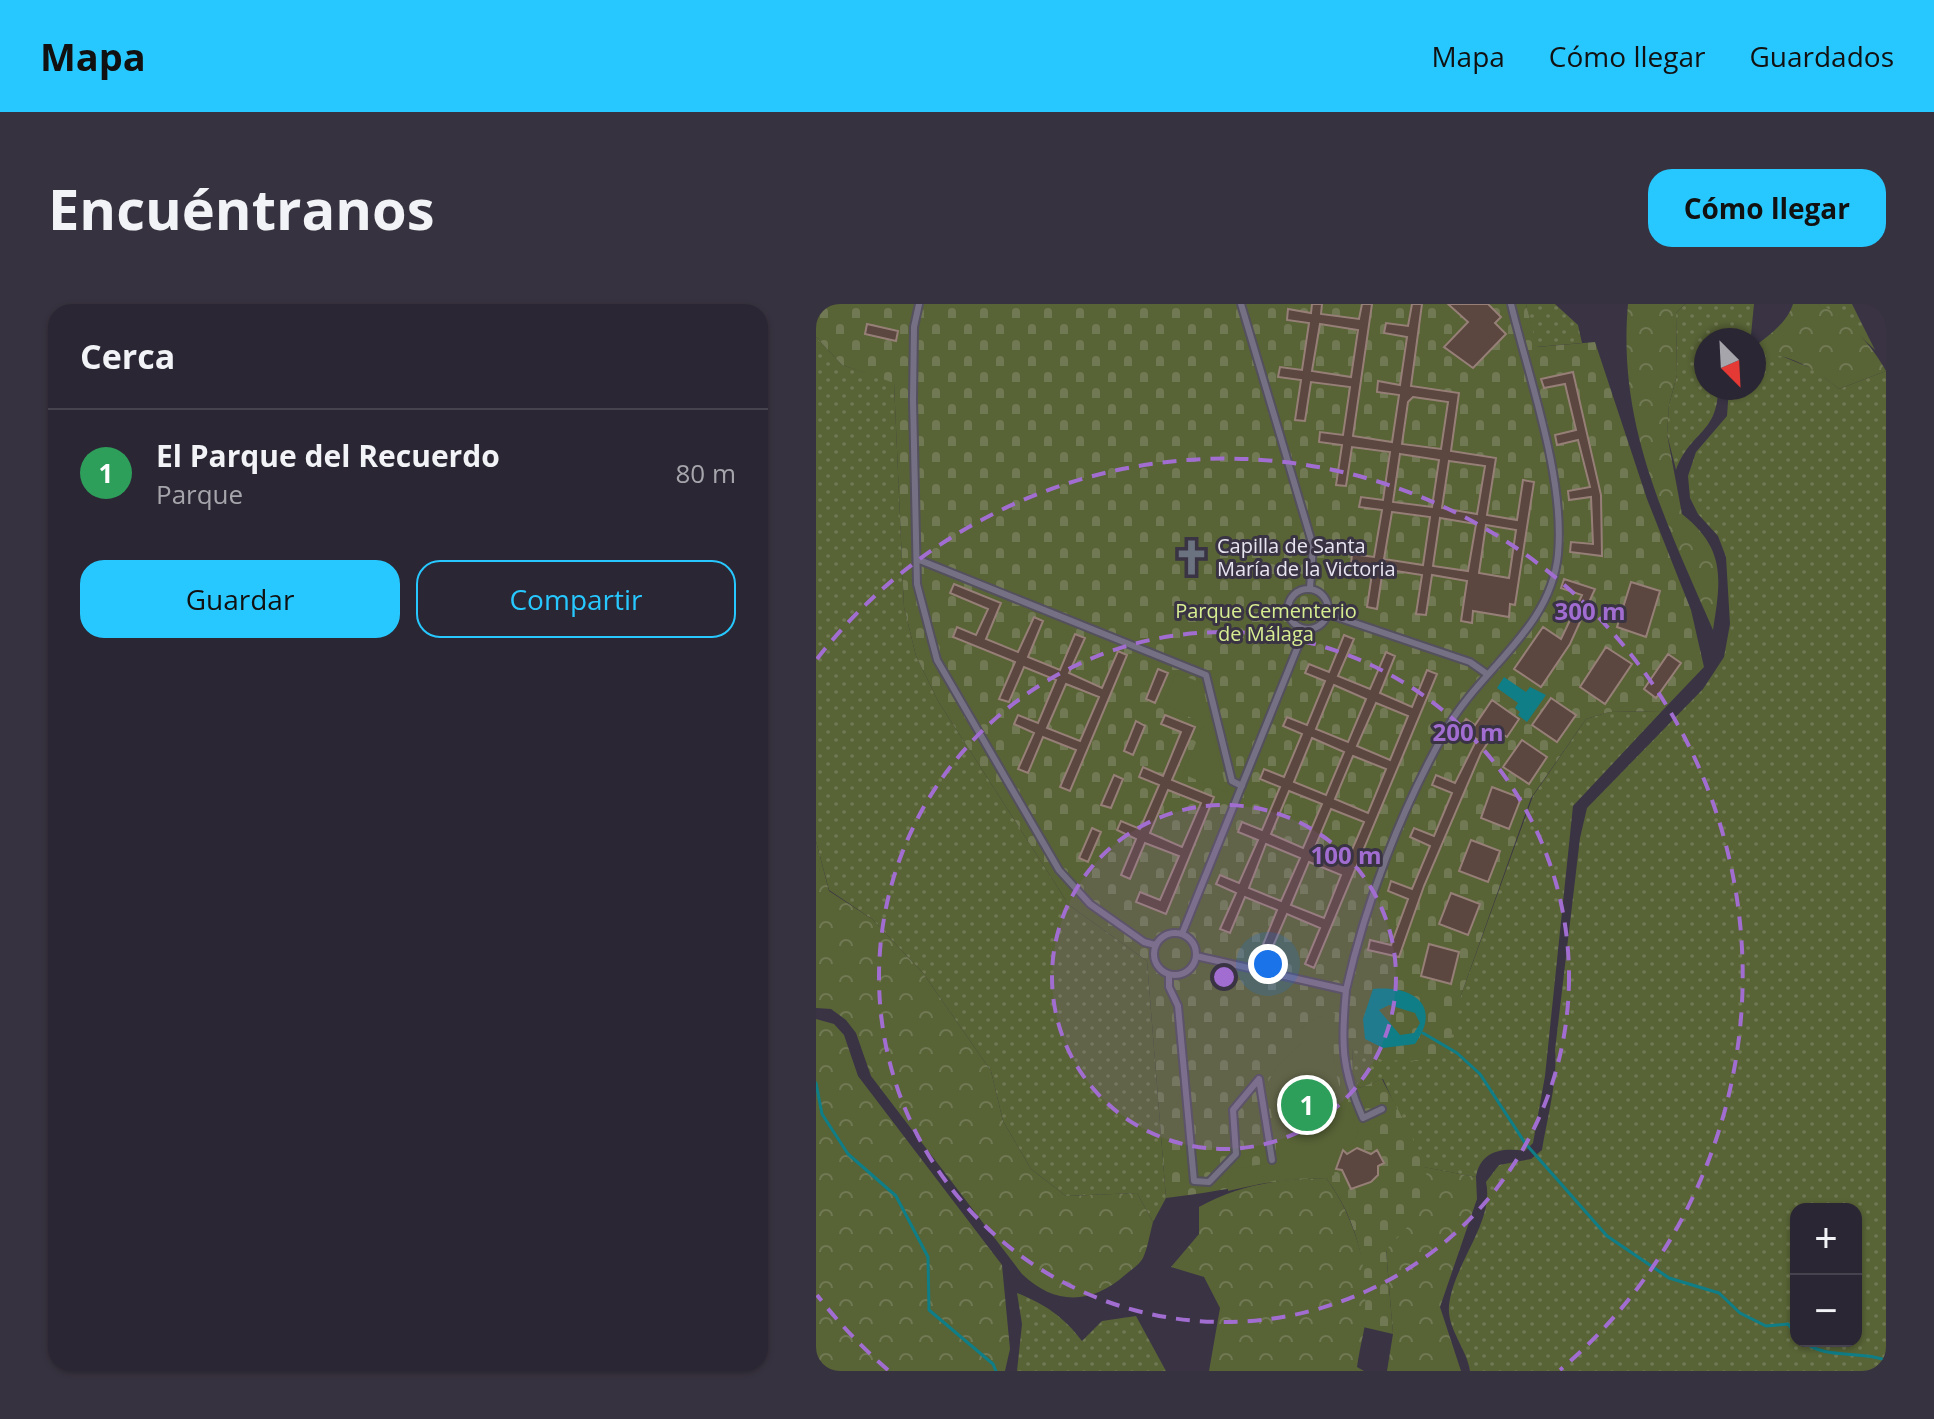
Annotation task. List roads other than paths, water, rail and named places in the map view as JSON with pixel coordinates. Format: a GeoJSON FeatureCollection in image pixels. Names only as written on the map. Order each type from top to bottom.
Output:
{"type":"FeatureCollection","features":[{"type":"Feature","properties":{"kind":"lane"},"geometry":{"type":"LineString","coordinates":[[919,304],[914,327],[913,386],[917,584],[937,660],[1059,870],[1090,904],[1144,942],[1155,945]]}},
{"type":"Feature","properties":{"kind":"lane"},"geometry":{"type":"LineString","coordinates":[[1241,304],[1313,546],[1310,588]]}},
{"type":"Feature","properties":{"kind":"lane"},"geometry":{"type":"LineString","coordinates":[[1382,1109],[1363,1118],[1347,1082],[1343,1058],[1346,990],[1365,912],[1420,782],[1447,728],[1487,674],[1529,631],[1548,595],[1558,555],[1558,495],[1511,304]]}},
{"type":"Feature","properties":{"kind":"lane"},"geometry":{"type":"LineString","coordinates":[[917,559],[1206,675],[1232,781],[1242,786]]}},
{"type":"Feature","properties":{"kind":"lane"},"geometry":{"type":"LineString","coordinates":[[1310,588],[1325,597],[1328,614],[1320,626],[1305,629],[1291,620],[1288,611],[1293,595],[1310,588]]}},
{"type":"Feature","properties":{"kind":"lane"},"geometry":{"type":"LineString","coordinates":[[1328,614],[1470,662],[1487,674]]}},
{"type":"Feature","properties":{"kind":"lane"},"geometry":{"type":"LineString","coordinates":[[1283,626],[1291,620]]}},
{"type":"Feature","properties":{"kind":"lane"},"geometry":{"type":"LineString","coordinates":[[1182,934],[1305,629]]}},
{"type":"Feature","properties":{"kind":"lane"},"geometry":{"type":"LineString","coordinates":[[1285,655],[1294,658]]}},
{"type":"Feature","properties":{"kind":"lane"},"geometry":{"type":"LineString","coordinates":[[1268,696],[1278,700]]}},
{"type":"Feature","properties":{"kind":"lane"},"geometry":{"type":"LineString","coordinates":[[1250,739],[1261,742]]}},
{"type":"Feature","properties":{"kind":"lane"},"geometry":{"type":"LineString","coordinates":[[1182,934],[1162,936],[1155,945],[1155,963],[1169,975],[1169,987],[1178,1006],[1194,1181],[1209,1182],[1236,1154],[1233,1110],[1259,1079],[1272,1160]]}},
{"type":"Feature","properties":{"kind":"lane"},"geometry":{"type":"LineString","coordinates":[[1169,975],[1187,972],[1196,956],[1195,947],[1182,934]]}},
{"type":"Feature","properties":{"kind":"lane"},"geometry":{"type":"LineString","coordinates":[[1196,956],[1346,990]]}},
{"type":"Feature","properties":{"kind":"water"},"geometry":{"type":"Polygon","coordinates":[[[1504,677],[1526,692],[1530,687],[1546,695],[1527,722],[1518,715],[1520,712],[1515,708],[1518,703],[1497,688],[1504,677]]]}},
{"type":"Feature","properties":{"kind":"water"},"geometry":{"type":"Polygon","coordinates":[[[1373,989],[1400,990],[1411,994],[1424,1008],[1426,1018],[1415,1044],[1383,1048],[1365,1039],[1363,1019],[1373,989]],[[1389,1005],[1379,1010],[1400,1035],[1414,1033],[1420,1023],[1415,1013],[1389,1005]]]}},
{"type":"Feature","properties":{"kind":"waterway"},"geometry":{"type":"LineString","coordinates":[[1423,1033],[1457,1053],[1480,1074],[1525,1143],[1607,1236],[1669,1278],[1719,1293],[1740,1313],[1766,1326],[1788,1324],[1790,1326]]}},
{"type":"Feature","properties":{"kind":"waterway"},"geometry":{"type":"LineString","coordinates":[[816,1083],[822,1114],[848,1154],[896,1196],[928,1257],[929,1310],[993,1364],[996,1371]]}},
{"type":"Feature","properties":{"kind":"waterway"},"geometry":{"type":"LineString","coordinates":[[1812,1347],[1832,1353],[1886,1360]]}},
{"type":"Feature","properties":{"kind":"place","name":"Capilla de Santa María de la Victoria"},"geometry":{"type":"Point","coordinates":[1191,558]}},
{"type":"Feature","properties":{"kind":"place","name":"El Parque del Recuerdo"},"geometry":{"type":"Point","coordinates":[1307,1105]}},
{"type":"Feature","properties":{"kind":"park label","name":"Parque Cementerio de Málaga"},"geometry":{"type":"Point","coordinates":[1266,622]}}]}
